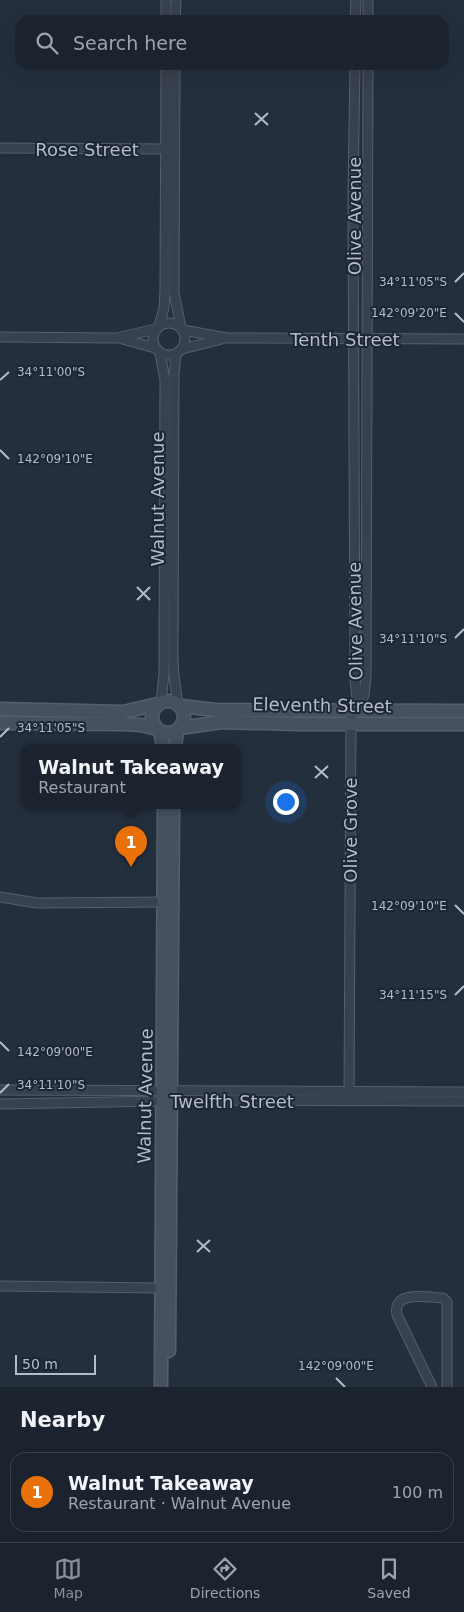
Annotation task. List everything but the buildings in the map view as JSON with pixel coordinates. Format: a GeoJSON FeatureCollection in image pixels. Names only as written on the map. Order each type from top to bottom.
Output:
{"type":"FeatureCollection","features":[{"type":"Feature","properties":{"kind":"street"},"geometry":{"type":"LineString","coordinates":[[166,0],[166,15]]}},
{"type":"Feature","properties":{"kind":"street"},"geometry":{"type":"LineString","coordinates":[[175,15],[176,0]]}},
{"type":"Feature","properties":{"kind":"street"},"geometry":{"type":"LineString","coordinates":[[355,15],[356,0]]}},
{"type":"Feature","properties":{"kind":"street"},"geometry":{"type":"LineString","coordinates":[[368,0],[368,15]]}},
{"type":"Feature","properties":{"kind":"street"},"geometry":{"type":"LineString","coordinates":[[116,338],[158,350],[168,355],[179,351],[186,339],[176,308],[174,293],[166,70]]}},
{"type":"Feature","properties":{"kind":"street"},"geometry":{"type":"LineString","coordinates":[[158,350],[153,338],[164,308],[175,70]]}},
{"type":"Feature","properties":{"kind":"street","name":"Olive Avenue"},"geometry":{"type":"LineString","coordinates":[[355,70],[353,194],[355,710]]}},
{"type":"Feature","properties":{"kind":"street","name":"Olive Avenue"},"geometry":{"type":"LineString","coordinates":[[355,710],[364,695],[366,676],[365,507],[368,70]]}},
{"type":"Feature","properties":{"kind":"street","name":"Rose Street"},"geometry":{"type":"LineString","coordinates":[[0,148],[170,149]]}},
{"type":"Feature","properties":{"kind":"street"},"geometry":{"type":"LineString","coordinates":[[0,337],[116,338],[158,327],[163,323],[173,323],[182,328]]}},
{"type":"Feature","properties":{"kind":"street","name":"Tenth Street"},"geometry":{"type":"LineString","coordinates":[[182,328],[227,338],[464,340]]}},
{"type":"Feature","properties":{"kind":"street","name":"Tenth Street"},"geometry":{"type":"LineString","coordinates":[[179,351],[227,338]]}},
{"type":"Feature","properties":{"kind":"street","name":"Walnut Avenue"},"geometry":{"type":"LineString","coordinates":[[158,350],[165,380],[164,664],[159,703]]}},
{"type":"Feature","properties":{"kind":"street","name":"Walnut Avenue"},"geometry":{"type":"LineString","coordinates":[[179,351],[174,374],[174,676],[179,705]]}},
{"type":"Feature","properties":{"kind":"street"},"geometry":{"type":"LineString","coordinates":[[0,709],[123,712],[170,700],[179,705],[184,715],[184,720],[178,729],[175,744]]}},
{"type":"Feature","properties":{"kind":"street"},"geometry":{"type":"LineString","coordinates":[[159,703],[152,713],[153,725],[158,730],[162,744]]}},
{"type":"Feature","properties":{"kind":"street","name":"Eleventh Street"},"geometry":{"type":"LineString","coordinates":[[179,705],[216,710],[464,711]]}},
{"type":"Feature","properties":{"kind":"street","name":"Olive Grove"},"geometry":{"type":"LineString","coordinates":[[349,1096],[351,724],[355,710]]}},
{"type":"Feature","properties":{"kind":"street","name":"Eleventh Street"},"geometry":{"type":"LineString","coordinates":[[178,729],[222,722],[464,724]]}},
{"type":"Feature","properties":{"kind":"street"},"geometry":{"type":"LineString","coordinates":[[0,723],[140,725],[168,733],[178,729]]}},
{"type":"Feature","properties":{"kind":"street","name":"Walnut Avenue"},"geometry":{"type":"LineString","coordinates":[[164,809],[168,903]]}},
{"type":"Feature","properties":{"kind":"street","name":"Walnut Avenue"},"geometry":{"type":"LineString","coordinates":[[169,1387],[168,903],[173,809]]}},
{"type":"Feature","properties":{"kind":"street"},"geometry":{"type":"LineString","coordinates":[[0,897],[37,903],[168,903]]}},
{"type":"Feature","properties":{"kind":"street","name":"Twelfth Street"},"geometry":{"type":"LineString","coordinates":[[0,1090],[167,1096],[349,1096],[464,1092]]}},
{"type":"Feature","properties":{"kind":"street","name":"Walnut Avenue"},"geometry":{"type":"LineString","coordinates":[[161,1387],[160,1288],[167,1096]]}},
{"type":"Feature","properties":{"kind":"street","name":"Twelfth Street"},"geometry":{"type":"LineString","coordinates":[[0,1104],[167,1096]]}},
{"type":"Feature","properties":{"kind":"street","name":"Twelfth Street"},"geometry":{"type":"LineString","coordinates":[[349,1096],[464,1101]]}},
{"type":"Feature","properties":{"kind":"street"},"geometry":{"type":"LineString","coordinates":[[0,1286],[160,1288]]}},
{"type":"Feature","properties":{"kind":"street"},"geometry":{"type":"LineString","coordinates":[[432,1387],[397,1315],[398,1303],[404,1298],[443,1298],[447,1302],[447,1387]]}},
{"type":"Feature","properties":{"kind":"place","name":"Walnut Takeaway"},"geometry":{"type":"Point","coordinates":[131,867]}}]}
